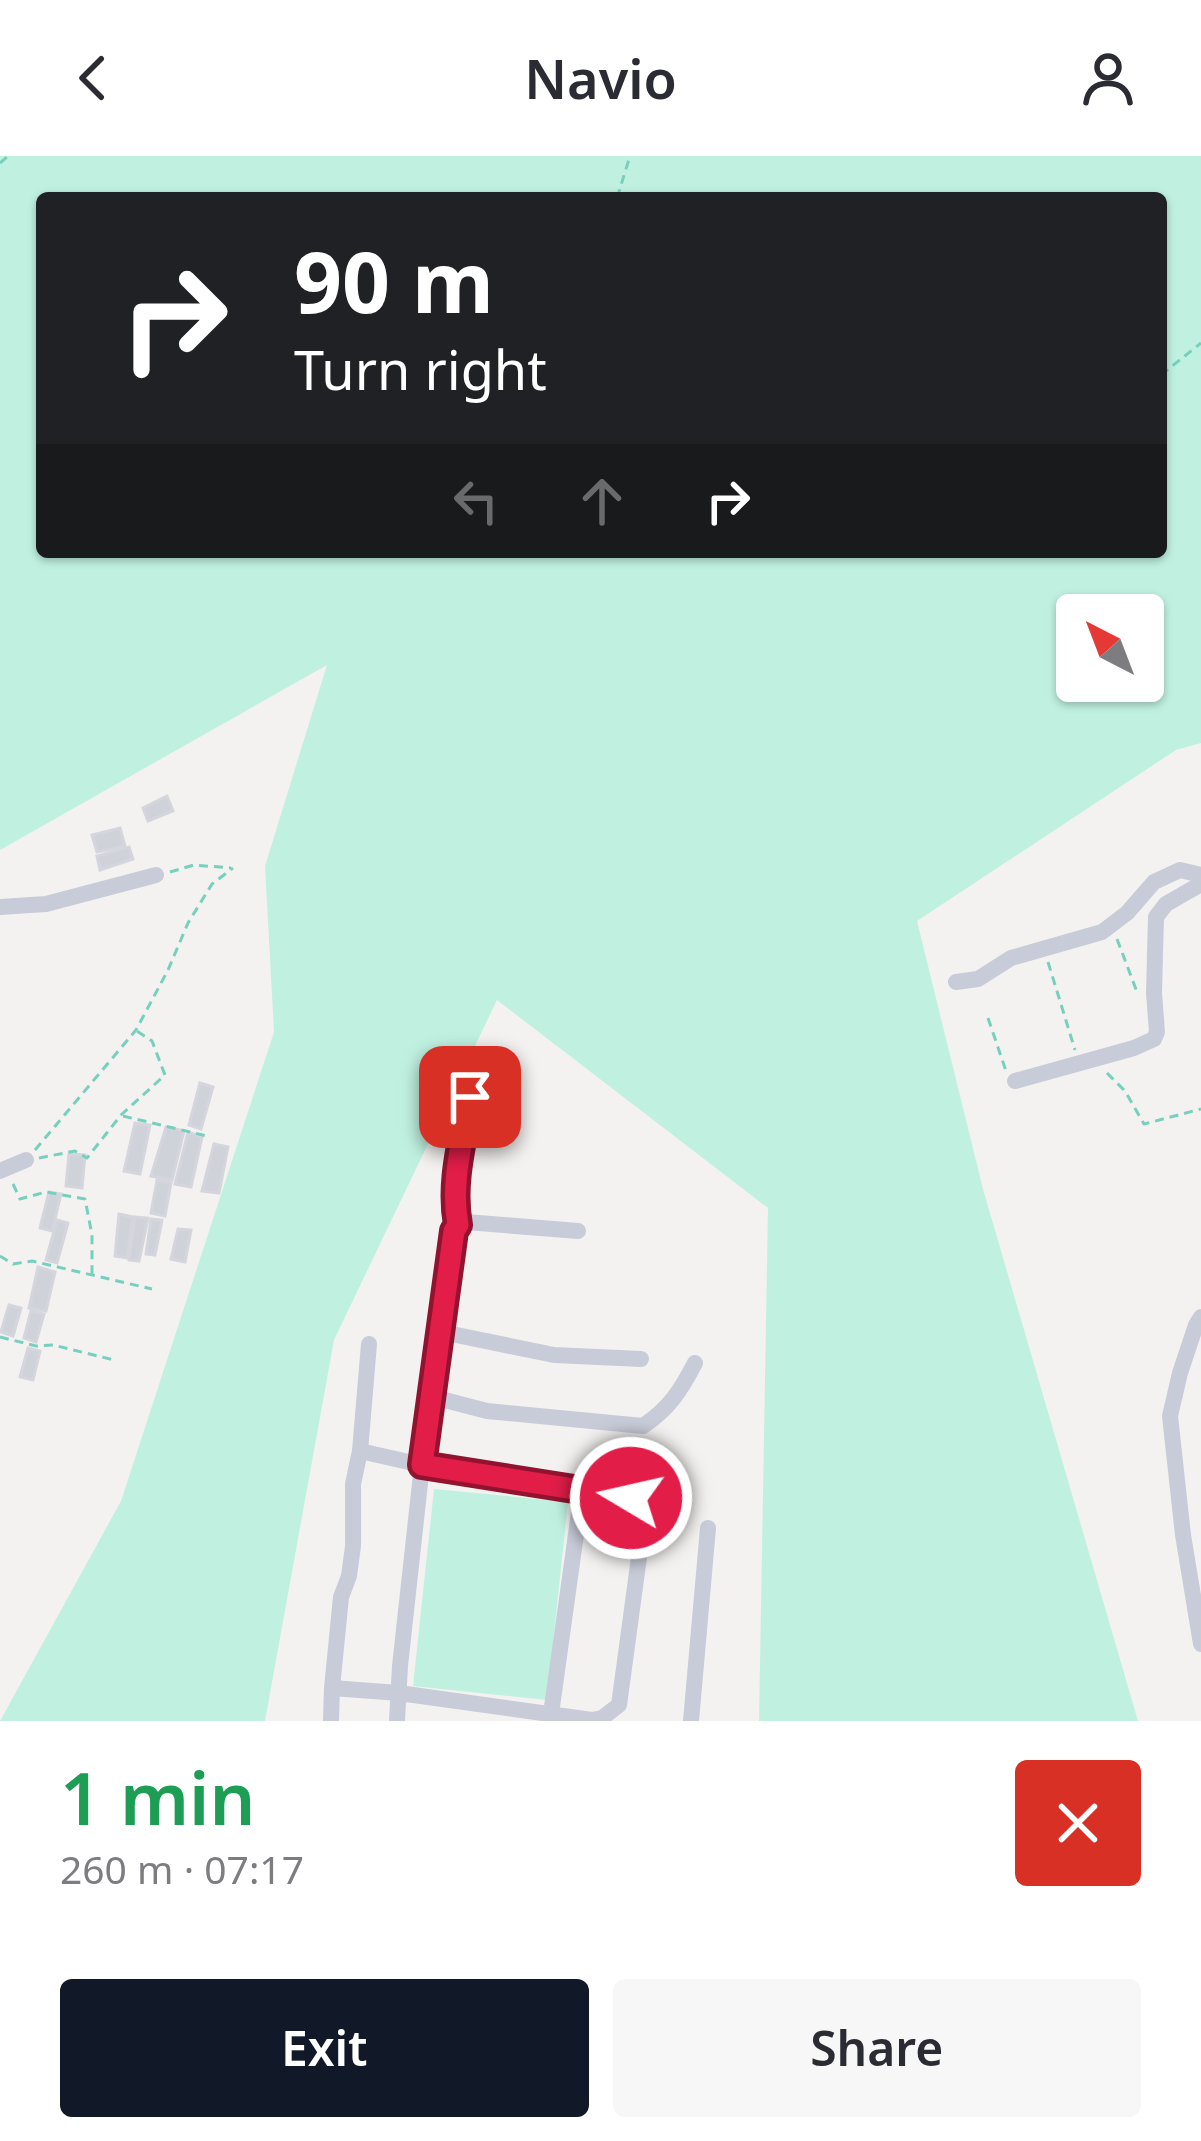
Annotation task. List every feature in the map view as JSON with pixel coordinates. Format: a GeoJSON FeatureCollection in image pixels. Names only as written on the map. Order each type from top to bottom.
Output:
{"type":"FeatureCollection","features":[{"type":"Feature","properties":{"kind":"street"},"geometry":{"type":"LineString","coordinates":[[956,982],[978,979],[1011,958],[1102,932],[1127,913],[1154,882],[1180,870],[1201,880]]}},
{"type":"Feature","properties":{"kind":"street"},"geometry":{"type":"LineString","coordinates":[[0,907],[46,904],[156,875]]}},
{"type":"Feature","properties":{"kind":"street"},"geometry":{"type":"LineString","coordinates":[[1016,1082],[1154,1039],[1156,917],[1166,904],[1201,880]]}},
{"type":"Feature","properties":{"kind":"street"},"geometry":{"type":"LineString","coordinates":[[458,1225],[455,1179],[470,1097]]}},
{"type":"Feature","properties":{"kind":"street"},"geometry":{"type":"LineString","coordinates":[[0,1175],[26,1160]]}},
{"type":"Feature","properties":{"kind":"street"},"geometry":{"type":"LineString","coordinates":[[397,1721],[422,1465],[454,1231],[466,1222],[578,1231]]}},
{"type":"Feature","properties":{"kind":"street"},"geometry":{"type":"LineString","coordinates":[[1201,1317],[1170,1416],[1201,1644]]}},
{"type":"Feature","properties":{"kind":"street"},"geometry":{"type":"LineString","coordinates":[[442,1332],[554,1355],[641,1359]]}},
{"type":"Feature","properties":{"kind":"street"},"geometry":{"type":"LineString","coordinates":[[331,1721],[341,1597],[353,1546],[352,1484],[360,1451],[369,1344]]}},
{"type":"Feature","properties":{"kind":"street"},"geometry":{"type":"LineString","coordinates":[[433,1397],[487,1411],[643,1426],[664,1412],[695,1363]]}},
{"type":"Feature","properties":{"kind":"street"},"geometry":{"type":"LineString","coordinates":[[332,1688],[602,1718],[619,1705],[645,1513],[641,1503],[631,1498],[360,1451]]}},
{"type":"Feature","properties":{"kind":"street"},"geometry":{"type":"LineString","coordinates":[[551,1714],[583,1490]]}},
{"type":"Feature","properties":{"kind":"street"},"geometry":{"type":"LineString","coordinates":[[691,1721],[708,1528]]}},
{"type":"Feature","properties":{"kind":"path"},"geometry":{"type":"LineString","coordinates":[[0,163],[8,156]]}},
{"type":"Feature","properties":{"kind":"path"},"geometry":{"type":"LineString","coordinates":[[619,192],[630,156]]}},
{"type":"Feature","properties":{"kind":"path"},"geometry":{"type":"LineString","coordinates":[[1167,370],[1201,343]]}},
{"type":"Feature","properties":{"kind":"path"},"geometry":{"type":"LineString","coordinates":[[26,1160],[136,1030],[188,923],[212,884],[233,868],[194,865],[156,875]]}},
{"type":"Feature","properties":{"kind":"path"},"geometry":{"type":"LineString","coordinates":[[1108,928],[1141,1002]]}},
{"type":"Feature","properties":{"kind":"path"},"geometry":{"type":"LineString","coordinates":[[1042,949],[1083,1062],[1117,1082],[1144,1124],[1201,1109]]}},
{"type":"Feature","properties":{"kind":"path"},"geometry":{"type":"LineString","coordinates":[[988,1018],[1006,1072],[1016,1082]]}},
{"type":"Feature","properties":{"kind":"path"},"geometry":{"type":"LineString","coordinates":[[26,1160],[75,1151],[87,1158],[121,1115],[165,1075],[152,1041],[136,1030]]}},
{"type":"Feature","properties":{"kind":"path"},"geometry":{"type":"LineString","coordinates":[[121,1115],[208,1136]]}},
{"type":"Feature","properties":{"kind":"path"},"geometry":{"type":"LineString","coordinates":[[0,1175],[14,1184],[20,1199],[46,1192],[85,1199],[92,1235],[92,1274]]}},
{"type":"Feature","properties":{"kind":"path"},"geometry":{"type":"LineString","coordinates":[[0,1256],[13,1264],[32,1261],[152,1289]]}},
{"type":"Feature","properties":{"kind":"path"},"geometry":{"type":"LineString","coordinates":[[0,1337],[113,1360]]}},
{"type":"Feature","properties":{"kind":"green space"},"geometry":{"type":"Polygon","coordinates":[[[0,156],[1201,156],[1201,743],[1176,750],[917,921],[983,1189],[1138,1721],[759,1721],[768,1208],[497,1000],[334,1340],[265,1721],[0,1721],[121,1501],[274,1032],[265,866],[327,665],[0,850],[0,156]]]}},
{"type":"Feature","properties":{"kind":"green space"},"geometry":{"type":"Polygon","coordinates":[[[434,1489],[568,1502],[547,1700],[413,1686],[434,1489]]]}},
{"type":"Feature","properties":{"kind":"building"},"geometry":{"type":"Polygon","coordinates":[[[167,796],[173,811],[148,821],[143,808],[167,796]]]}},
{"type":"Feature","properties":{"kind":"building"},"geometry":{"type":"Polygon","coordinates":[[[120,828],[125,846],[97,852],[92,835],[120,828]]]}},
{"type":"Feature","properties":{"kind":"building"},"geometry":{"type":"Polygon","coordinates":[[[129,847],[133,859],[100,870],[97,856],[129,847]]]}},
{"type":"Feature","properties":{"kind":"building"},"geometry":{"type":"Polygon","coordinates":[[[200,1083],[213,1087],[201,1129],[189,1125],[200,1083]]]}},
{"type":"Feature","properties":{"kind":"building"},"geometry":{"type":"Polygon","coordinates":[[[135,1123],[150,1125],[140,1174],[124,1171],[135,1123]]]}},
{"type":"Feature","properties":{"kind":"building"},"geometry":{"type":"Polygon","coordinates":[[[166,1127],[184,1131],[172,1180],[151,1176],[166,1127]]]}},
{"type":"Feature","properties":{"kind":"building"},"geometry":{"type":"Polygon","coordinates":[[[188,1132],[202,1137],[191,1187],[175,1184],[188,1132]]]}},
{"type":"Feature","properties":{"kind":"building"},"geometry":{"type":"Polygon","coordinates":[[[214,1144],[228,1147],[219,1193],[202,1191],[214,1144]]]}},
{"type":"Feature","properties":{"kind":"building"},"geometry":{"type":"Polygon","coordinates":[[[69,1154],[85,1155],[82,1188],[66,1186],[69,1154]]]}},
{"type":"Feature","properties":{"kind":"building"},"geometry":{"type":"Polygon","coordinates":[[[157,1180],[171,1183],[165,1216],[151,1213],[157,1180]]]}},
{"type":"Feature","properties":{"kind":"building"},"geometry":{"type":"Polygon","coordinates":[[[49,1192],[61,1194],[52,1231],[40,1228],[49,1192]]]}},
{"type":"Feature","properties":{"kind":"building"},"geometry":{"type":"Polygon","coordinates":[[[119,1214],[133,1217],[127,1258],[115,1256],[119,1214]]]}},
{"type":"Feature","properties":{"kind":"building"},"geometry":{"type":"Polygon","coordinates":[[[135,1217],[148,1218],[139,1261],[129,1260],[135,1217]]]}},
{"type":"Feature","properties":{"kind":"building"},"geometry":{"type":"Polygon","coordinates":[[[151,1219],[162,1220],[155,1255],[146,1254],[151,1219]]]}},
{"type":"Feature","properties":{"kind":"building"},"geometry":{"type":"Polygon","coordinates":[[[57,1220],[68,1223],[57,1263],[46,1260],[57,1220]]]}},
{"type":"Feature","properties":{"kind":"building"},"geometry":{"type":"Polygon","coordinates":[[[178,1229],[191,1230],[185,1262],[171,1259],[178,1229]]]}},
{"type":"Feature","properties":{"kind":"building"},"geometry":{"type":"Polygon","coordinates":[[[38,1267],[55,1272],[46,1311],[29,1308],[38,1267]]]}},
{"type":"Feature","properties":{"kind":"building"},"geometry":{"type":"Polygon","coordinates":[[[9,1305],[21,1308],[13,1336],[1,1332],[9,1305]]]}},
{"type":"Feature","properties":{"kind":"building"},"geometry":{"type":"Polygon","coordinates":[[[31,1311],[44,1314],[36,1342],[24,1338],[31,1311]]]}},
{"type":"Feature","properties":{"kind":"building"},"geometry":{"type":"Polygon","coordinates":[[[28,1348],[40,1351],[33,1380],[20,1377],[28,1348]]]}},
{"type":"Feature","properties":{"kind":"route"},"geometry":{"type":"LineString","coordinates":[[470,1097],[455,1179],[458,1225],[422,1465],[631,1498]]}}]}
